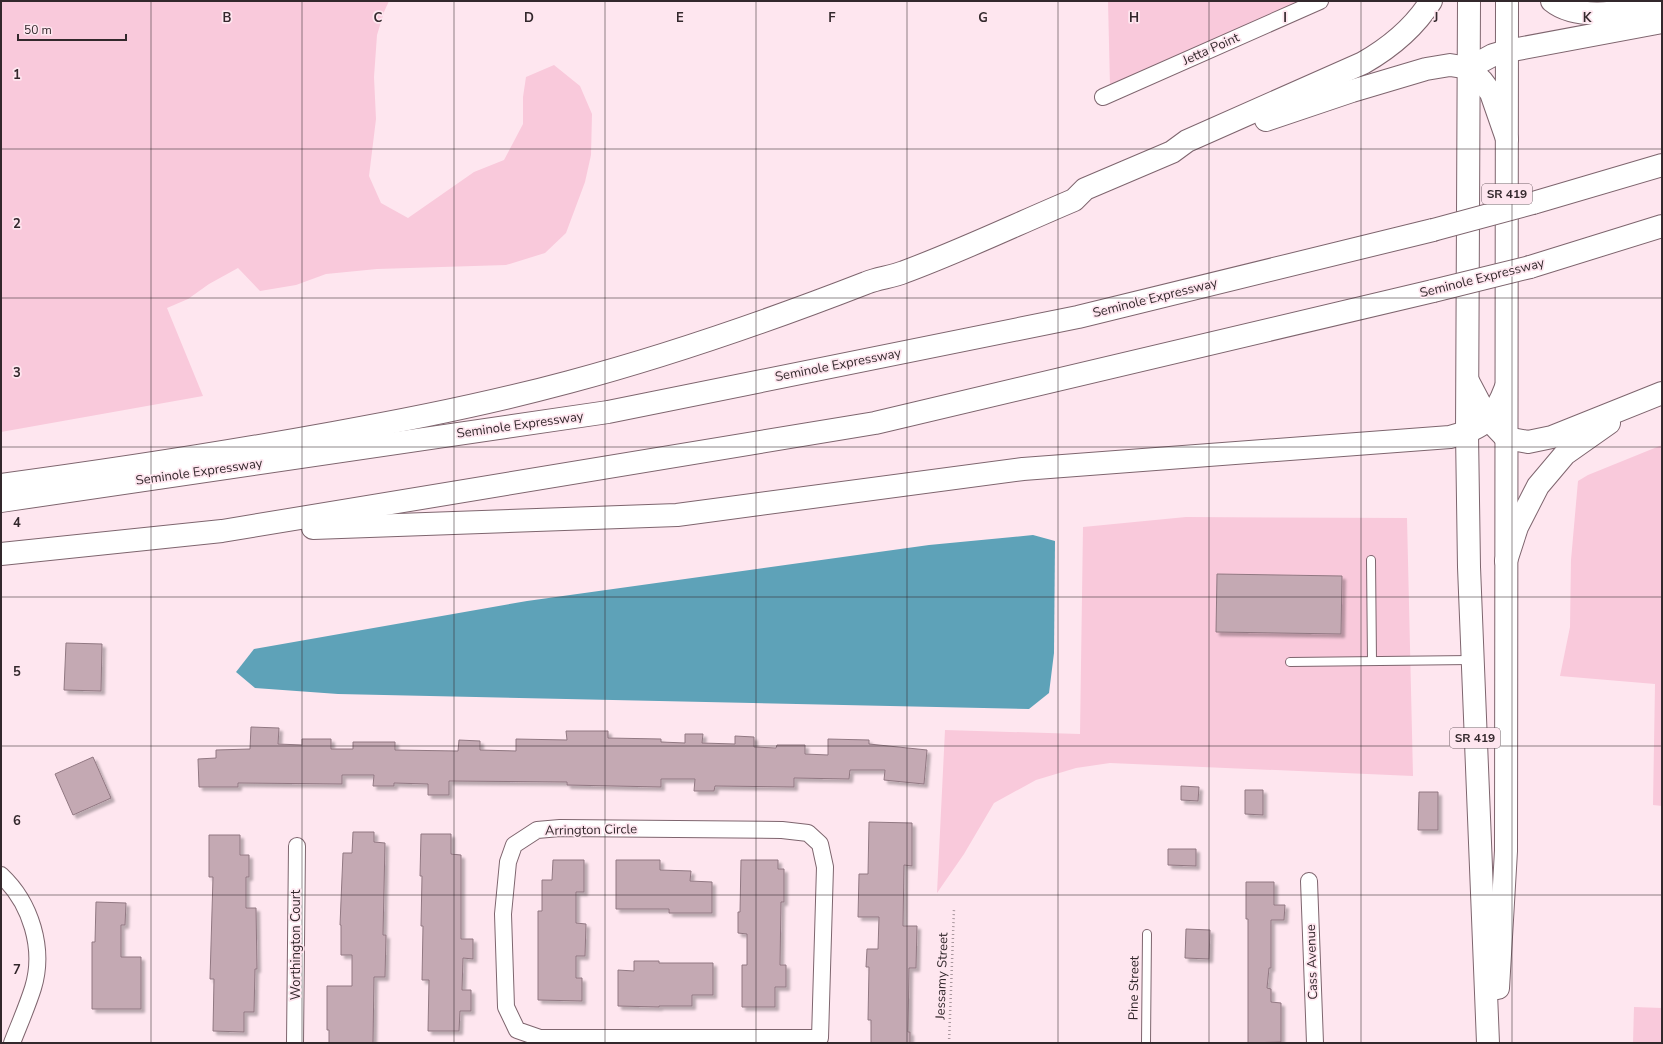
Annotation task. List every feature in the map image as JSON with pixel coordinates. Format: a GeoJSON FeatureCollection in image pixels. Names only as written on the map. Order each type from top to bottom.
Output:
{"type":"FeatureCollection","features":[{"type":"Feature","properties":{"kind":"main road"},"geometry":{"type":"LineString","coordinates":[[1,485],[142,465],[418,417],[489,402],[574,381],[697,344],[795,310],[870,281],[896,264],[1002,218],[1072,190],[1085,189],[1172,152],[1187,141],[1368,60],[1390,46],[1409,29],[1432,1]]}},
{"type":"Feature","properties":{"kind":"main road"},"geometry":{"type":"LineString","coordinates":[[1469,1],[1469,68]]}},
{"type":"Feature","properties":{"kind":"main road","name":"SR 419"},"geometry":{"type":"LineString","coordinates":[[1494,1043],[1506,851],[1507,1]]}},
{"type":"Feature","properties":{"kind":"main road"},"geometry":{"type":"LineString","coordinates":[[1552,1],[1557,5],[1579,13],[1615,12],[1662,5]]}},
{"type":"Feature","properties":{"kind":"main road"},"geometry":{"type":"LineString","coordinates":[[1469,68],[1494,55],[1507,51],[1662,22]]}},
{"type":"Feature","properties":{"kind":"main road"},"geometry":{"type":"LineString","coordinates":[[1172,152],[1192,150],[1270,118],[1316,102],[1389,80],[1450,65],[1469,68],[1482,81],[1491,93],[1507,139]]}},
{"type":"Feature","properties":{"kind":"main road","name":"SR 419"},"geometry":{"type":"LineString","coordinates":[[1469,68],[1467,433],[1472,660],[1483,888],[1488,1043]]}},
{"type":"Feature","properties":{"kind":"main road","name":"Seminole Expressway"},"geometry":{"type":"LineString","coordinates":[[1,501],[608,412],[1078,317],[1433,230],[1533,203],[1662,165]]}},
{"type":"Feature","properties":{"kind":"main road","name":"Seminole Expressway"},"geometry":{"type":"LineString","coordinates":[[1,554],[222,531],[875,423],[1530,267],[1662,226]]}},
{"type":"Feature","properties":{"kind":"main road"},"geometry":{"type":"LineString","coordinates":[[1468,381],[1488,419],[1506,438],[1528,442],[1552,437],[1662,394]]}},
{"type":"Feature","properties":{"kind":"main road"},"geometry":{"type":"LineString","coordinates":[[222,531],[677,515],[1023,469],[1450,437],[1467,433],[1488,419],[1498,407],[1506,387]]}},
{"type":"Feature","properties":{"kind":"main road"},"geometry":{"type":"LineString","coordinates":[[1506,561],[1517,527],[1538,486],[1565,454],[1637,403]]}},
{"type":"Feature","properties":{"kind":"street","name":"Jetta Point"},"geometry":{"type":"LineString","coordinates":[[1103,97],[1320,1]]}},
{"type":"Feature","properties":{"kind":"street","name":"Arrington Circle"},"geometry":{"type":"LineString","coordinates":[[560,828],[782,830],[808,833],[820,844],[825,868],[820,1041],[540,1038],[517,1030],[506,1007],[504,914],[508,862],[514,845],[537,830],[560,828]]}},
{"type":"Feature","properties":{"kind":"street","name":"Worthington Court"},"geometry":{"type":"LineString","coordinates":[[295,1043],[297,846]]}},
{"type":"Feature","properties":{"kind":"street"},"geometry":{"type":"LineString","coordinates":[[1,875],[15,890],[29,915],[38,949],[33,987],[12,1043]]}},
{"type":"Feature","properties":{"kind":"street","name":"Cass Avenue"},"geometry":{"type":"LineString","coordinates":[[1309,881],[1315,1043]]}},
{"type":"Feature","properties":{"kind":"lane"},"geometry":{"type":"LineString","coordinates":[[1371,560],[1372,661]]}},
{"type":"Feature","properties":{"kind":"lane"},"geometry":{"type":"LineString","coordinates":[[1290,662],[1472,660]]}},
{"type":"Feature","properties":{"kind":"lane","name":"Pine Street"},"geometry":{"type":"LineString","coordinates":[[1146,1043],[1147,934]]}},
{"type":"Feature","properties":{"kind":"path","name":"Jessamy Street"},"geometry":{"type":"LineString","coordinates":[[949,1043],[954,909]]}},
{"type":"Feature","properties":{"kind":"shaded area"},"geometry":{"type":"Polygon","coordinates":[[[1,1],[389,1],[377,35],[374,77],[376,119],[369,176],[381,203],[408,218],[474,172],[504,160],[523,124],[523,97],[526,77],[554,65],[580,86],[592,114],[591,155],[585,182],[566,233],[545,253],[506,265],[377,269],[326,274],[296,285],[260,291],[238,268],[209,284],[188,299],[167,308],[203,396],[1,432],[1,1]]]}},
{"type":"Feature","properties":{"kind":"shaded area"},"geometry":{"type":"Polygon","coordinates":[[[1108,1],[1301,1],[1110,86],[1108,1]]]}},
{"type":"Feature","properties":{"kind":"shaded area"},"geometry":{"type":"Polygon","coordinates":[[[1662,445],[1662,806],[1653,805],[1655,684],[1560,676],[1570,627],[1571,560],[1578,481],[1588,475],[1662,445]]]}},
{"type":"Feature","properties":{"kind":"shaded area"},"geometry":{"type":"Polygon","coordinates":[[[1186,517],[1407,518],[1413,776],[1110,763],[1076,768],[1036,780],[994,803],[964,854],[937,893],[945,730],[1080,734],[1083,527],[1186,517]]]}},
{"type":"Feature","properties":{"kind":"shaded area"},"geometry":{"type":"Polygon","coordinates":[[[1634,1007],[1662,1008],[1662,1043],[1633,1043],[1634,1007]]]}},
{"type":"Feature","properties":{"kind":"water"},"geometry":{"type":"Polygon","coordinates":[[[1033,535],[1055,541],[1054,653],[1049,693],[1029,709],[338,694],[255,688],[236,672],[254,649],[527,601],[929,545],[1033,535]]]}},
{"type":"Feature","properties":{"kind":"building"},"geometry":{"type":"Polygon","coordinates":[[[1217,574],[1342,576],[1341,634],[1216,632],[1217,574]]]}},
{"type":"Feature","properties":{"kind":"building"},"geometry":{"type":"Polygon","coordinates":[[[66,643],[102,644],[101,691],[64,690],[66,643]]]}},
{"type":"Feature","properties":{"kind":"building"},"geometry":{"type":"Polygon","coordinates":[[[251,727],[279,728],[278,744],[302,745],[302,739],[331,739],[331,749],[353,749],[353,742],[395,742],[395,750],[458,751],[459,740],[480,741],[480,750],[516,751],[516,739],[567,740],[566,731],[608,731],[608,738],[661,739],[661,742],[685,743],[685,734],[703,734],[702,743],[735,744],[735,736],[754,737],[754,747],[776,748],[777,745],[805,745],[805,754],[828,755],[828,739],[869,740],[869,744],[927,750],[924,784],[884,780],[885,770],[850,770],[849,779],[794,778],[794,787],[715,786],[714,791],[694,791],[695,779],[661,779],[661,787],[567,785],[567,782],[449,781],[449,795],[428,795],[428,784],[394,783],[394,786],[373,786],[374,775],[342,775],[342,784],[238,783],[238,787],[199,787],[198,759],[216,758],[216,750],[250,749],[251,727]]]}},
{"type":"Feature","properties":{"kind":"building"},"geometry":{"type":"Polygon","coordinates":[[[93,757],[111,798],[73,815],[55,774],[93,757]]]}},
{"type":"Feature","properties":{"kind":"building"},"geometry":{"type":"Polygon","coordinates":[[[1181,786],[1199,787],[1198,801],[1181,800],[1181,786]]]}},
{"type":"Feature","properties":{"kind":"building"},"geometry":{"type":"Polygon","coordinates":[[[1245,790],[1263,790],[1263,815],[1245,814],[1245,790]]]}},
{"type":"Feature","properties":{"kind":"building"},"geometry":{"type":"Polygon","coordinates":[[[1419,792],[1438,792],[1438,830],[1418,830],[1419,792]]]}},
{"type":"Feature","properties":{"kind":"building"},"geometry":{"type":"Polygon","coordinates":[[[869,822],[912,823],[912,866],[904,865],[903,926],[917,926],[916,968],[909,968],[908,1032],[910,1032],[910,1043],[871,1043],[871,1020],[868,1020],[869,967],[866,967],[867,949],[878,949],[879,917],[858,917],[859,874],[868,874],[869,822]]]}},
{"type":"Feature","properties":{"kind":"building"},"geometry":{"type":"Polygon","coordinates":[[[353,832],[374,832],[374,842],[385,843],[383,935],[386,935],[385,977],[374,977],[373,1043],[329,1043],[329,1030],[327,1030],[327,986],[352,986],[352,955],[341,955],[340,925],[343,853],[352,853],[353,832]]]}},
{"type":"Feature","properties":{"kind":"building"},"geometry":{"type":"Polygon","coordinates":[[[421,834],[451,834],[451,854],[461,855],[461,939],[473,939],[473,959],[463,958],[462,990],[471,990],[471,1011],[460,1011],[459,1031],[428,1031],[429,980],[422,980],[423,926],[421,926],[421,834]]]}},
{"type":"Feature","properties":{"kind":"building"},"geometry":{"type":"Polygon","coordinates":[[[209,835],[240,835],[240,855],[249,855],[249,877],[246,877],[246,908],[256,908],[257,969],[255,969],[254,1012],[244,1012],[244,1032],[213,1031],[214,979],[210,979],[213,877],[209,877],[209,835]]]}},
{"type":"Feature","properties":{"kind":"building"},"geometry":{"type":"Polygon","coordinates":[[[1168,849],[1196,849],[1196,866],[1168,865],[1168,849]]]}},
{"type":"Feature","properties":{"kind":"building"},"geometry":{"type":"Polygon","coordinates":[[[553,860],[584,860],[584,892],[576,892],[576,923],[586,924],[585,956],[576,956],[576,978],[582,978],[582,1001],[538,1000],[538,911],[542,911],[542,880],[552,880],[553,860]]]}},
{"type":"Feature","properties":{"kind":"building"},"geometry":{"type":"Polygon","coordinates":[[[616,860],[660,860],[660,870],[691,871],[690,881],[712,882],[712,913],[669,913],[669,909],[616,909],[616,860]]]}},
{"type":"Feature","properties":{"kind":"building"},"geometry":{"type":"Polygon","coordinates":[[[741,860],[778,860],[778,869],[784,869],[784,902],[781,902],[780,965],[786,965],[786,987],[775,987],[775,1007],[742,1007],[742,965],[747,965],[747,934],[738,933],[741,860]]]}},
{"type":"Feature","properties":{"kind":"building"},"geometry":{"type":"Polygon","coordinates":[[[1246,882],[1274,882],[1274,905],[1285,905],[1284,920],[1271,920],[1271,968],[1269,968],[1267,988],[1271,989],[1271,1002],[1281,1003],[1281,1042],[1248,1043],[1248,919],[1246,919],[1246,882]]]}},
{"type":"Feature","properties":{"kind":"building"},"geometry":{"type":"Polygon","coordinates":[[[96,902],[126,903],[125,925],[121,925],[121,957],[141,957],[141,1009],[92,1009],[92,942],[95,942],[96,902]]]}},
{"type":"Feature","properties":{"kind":"building"},"geometry":{"type":"Polygon","coordinates":[[[1186,929],[1210,930],[1209,959],[1185,958],[1186,929]]]}},
{"type":"Feature","properties":{"kind":"building"},"geometry":{"type":"Polygon","coordinates":[[[634,961],[659,961],[659,963],[713,963],[713,995],[692,995],[692,1006],[618,1006],[618,970],[634,971],[634,961]]]}}]}
